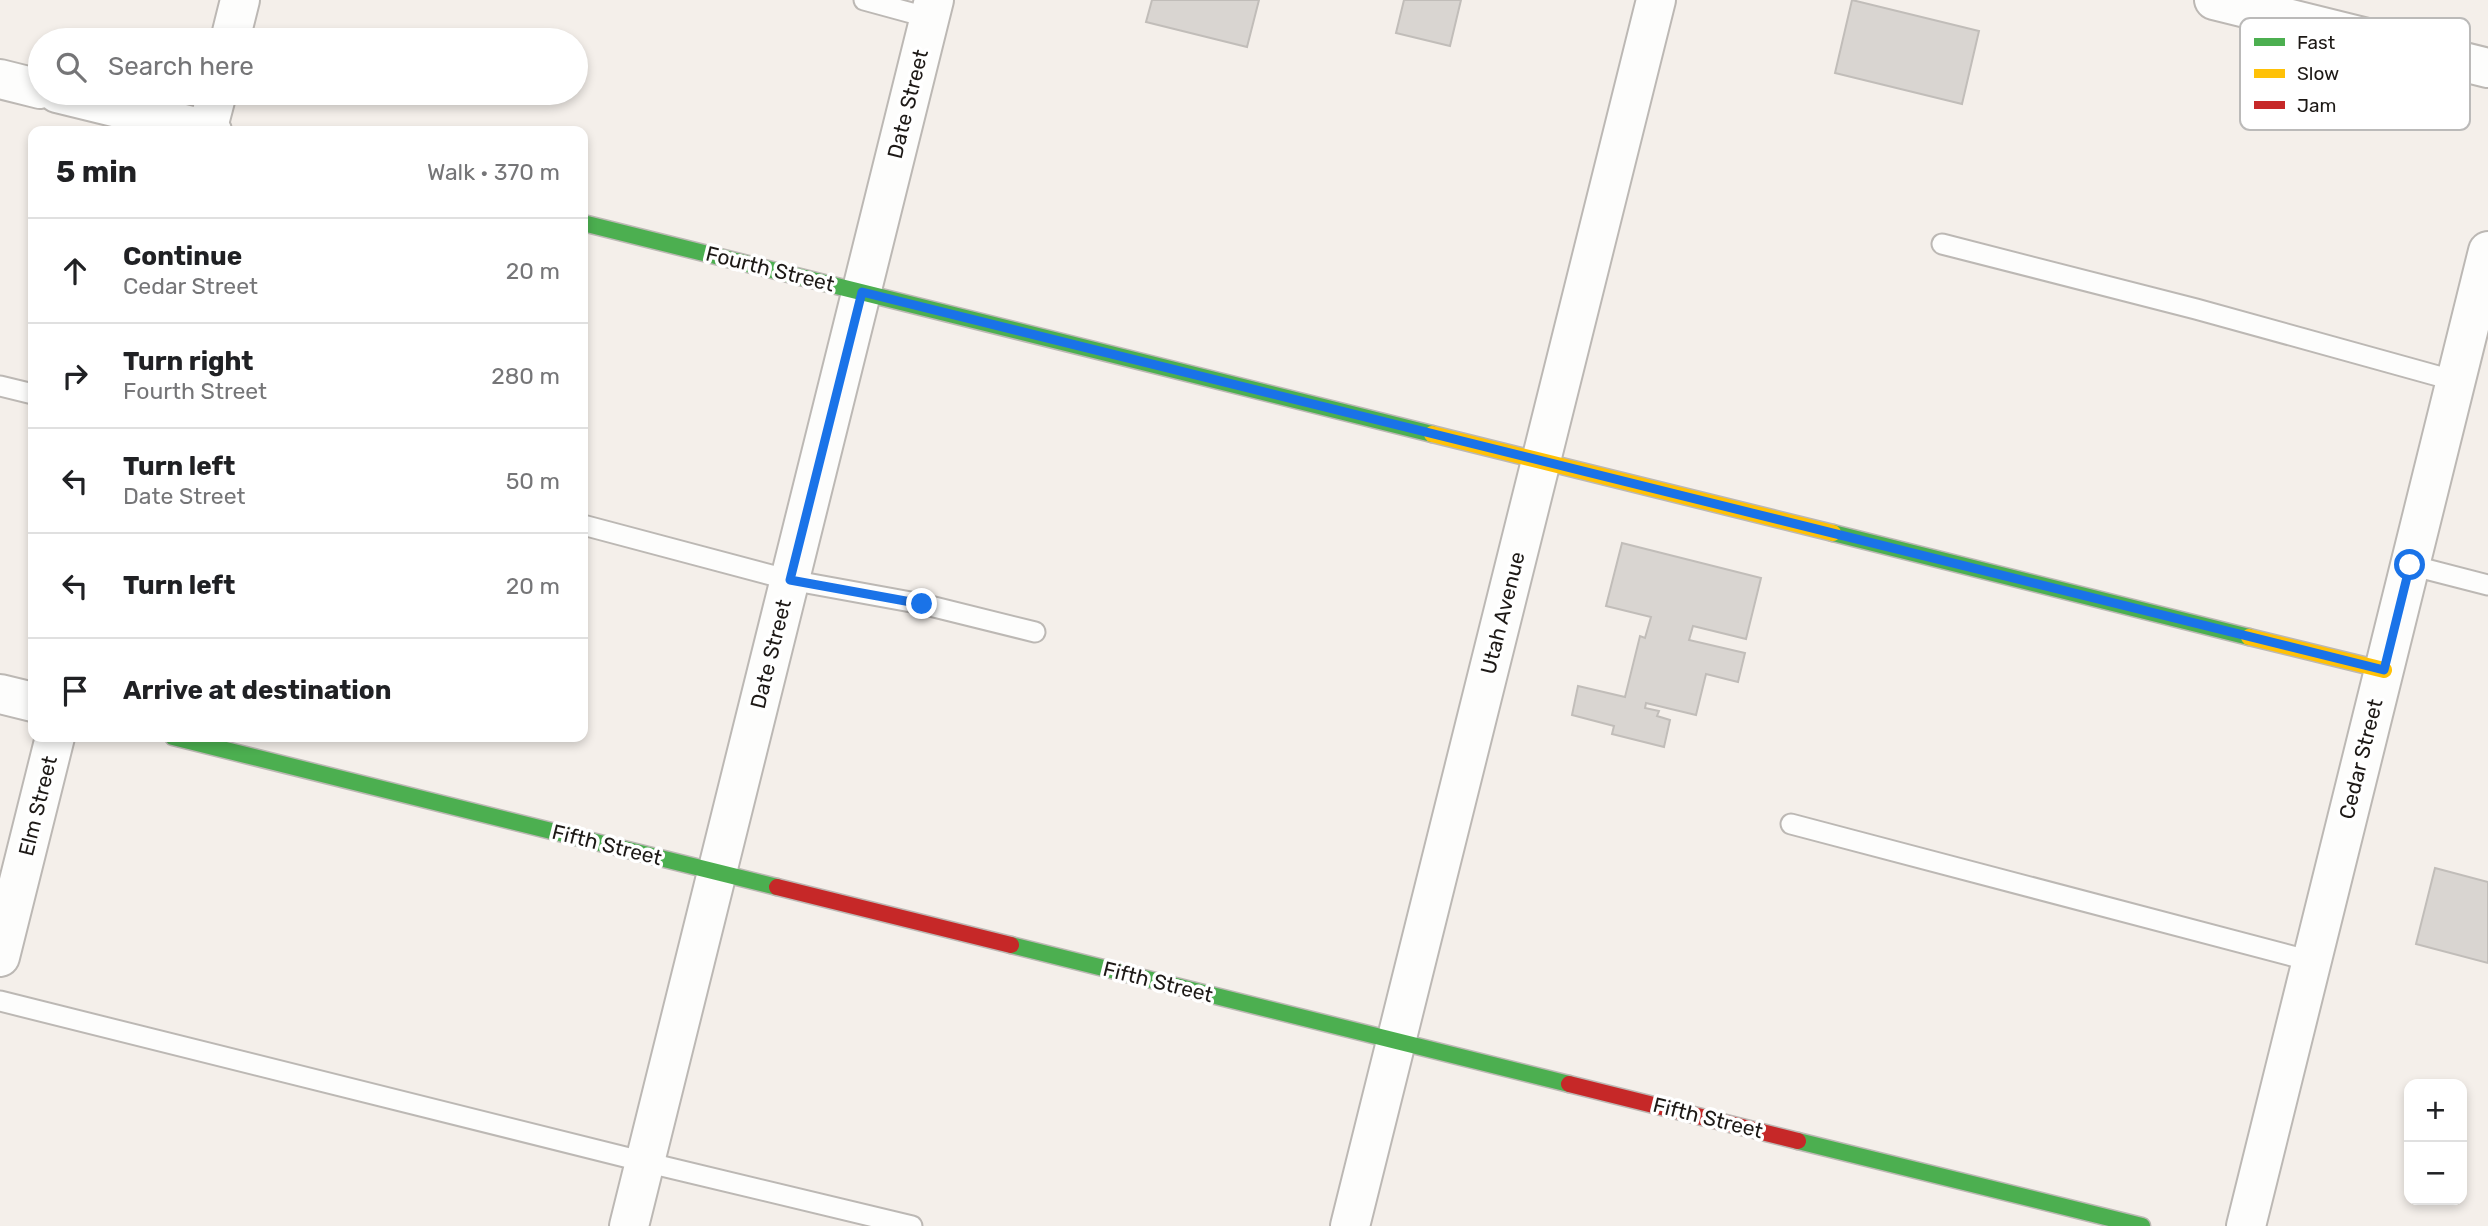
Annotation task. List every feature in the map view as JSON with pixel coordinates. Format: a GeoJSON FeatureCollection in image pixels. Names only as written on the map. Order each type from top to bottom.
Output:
{"type":"FeatureCollection","features":[{"type":"Feature","properties":{"kind":"street"},"geometry":{"type":"LineString","coordinates":[[233,28],[240,0]]}},
{"type":"Feature","properties":{"kind":"street","name":"Utah Avenue"},"geometry":{"type":"LineString","coordinates":[[1350,1226],[1656,0]]}},
{"type":"Feature","properties":{"kind":"street"},"geometry":{"type":"LineString","coordinates":[[2214,0],[2287,18]]}},
{"type":"Feature","properties":{"kind":"street","name":"Date Street"},"geometry":{"type":"LineString","coordinates":[[629,1226],[932,9]]}},
{"type":"Feature","properties":{"kind":"street"},"geometry":{"type":"LineString","coordinates":[[2470,64],[2488,68]]}},
{"type":"Feature","properties":{"kind":"street"},"geometry":{"type":"LineString","coordinates":[[0,79],[28,86]]}},
{"type":"Feature","properties":{"kind":"street"},"geometry":{"type":"LineString","coordinates":[[105,105],[189,126]]}},
{"type":"Feature","properties":{"kind":"street"},"geometry":{"type":"LineString","coordinates":[[210,126],[214,105]]}},
{"type":"Feature","properties":{"kind":"street","name":"Fourth Street"},"geometry":{"type":"LineString","coordinates":[[588,224],[2384,670]]}},
{"type":"Feature","properties":{"kind":"street","name":"Cedar Street"},"geometry":{"type":"LineString","coordinates":[[2246,1226],[2456,381],[2480,319],[2488,251]]}},
{"type":"Feature","properties":{"kind":"street"},"geometry":{"type":"LineString","coordinates":[[0,694],[28,701]]}},
{"type":"Feature","properties":{"kind":"street","name":"Elm Street"},"geometry":{"type":"LineString","coordinates":[[0,957],[54,742]]}},
{"type":"Feature","properties":{"kind":"street","name":"Fifth Street"},"geometry":{"type":"LineString","coordinates":[[193,742],[2142,1226]]}},
{"type":"Feature","properties":{"kind":"lane"},"geometry":{"type":"LineString","coordinates":[[864,0],[932,9]]}},
{"type":"Feature","properties":{"kind":"lane"},"geometry":{"type":"LineString","coordinates":[[1942,244],[2196,309],[2456,381]]}},
{"type":"Feature","properties":{"kind":"lane"},"geometry":{"type":"LineString","coordinates":[[0,386],[28,393]]}},
{"type":"Feature","properties":{"kind":"lane"},"geometry":{"type":"LineString","coordinates":[[588,526],[790,580],[922,604],[1035,632]]}},
{"type":"Feature","properties":{"kind":"lane"},"geometry":{"type":"LineString","coordinates":[[2410,565],[2488,586]]}},
{"type":"Feature","properties":{"kind":"lane"},"geometry":{"type":"LineString","coordinates":[[1791,824],[2311,961]]}},
{"type":"Feature","properties":{"kind":"lane"},"geometry":{"type":"LineString","coordinates":[[0,1001],[912,1226]]}},
{"type":"Feature","properties":{"kind":"building"},"geometry":{"type":"Polygon","coordinates":[[[1152,0],[1259,0],[1247,47],[1146,22],[1152,0]]]}},
{"type":"Feature","properties":{"kind":"building"},"geometry":{"type":"Polygon","coordinates":[[[1404,0],[1461,0],[1450,46],[1396,33],[1404,0]]]}},
{"type":"Feature","properties":{"kind":"building"},"geometry":{"type":"Polygon","coordinates":[[[1852,0],[1979,31],[1962,104],[1835,73],[1852,0]]]}},
{"type":"Feature","properties":{"kind":"building"},"geometry":{"type":"Polygon","coordinates":[[[1622,543],[1761,578],[1746,639],[1693,626],[1689,640],[1745,653],[1738,682],[1706,674],[1696,715],[1646,703],[1645,708],[1659,711],[1657,716],[1670,720],[1664,747],[1612,734],[1614,726],[1572,715],[1578,686],[1625,697],[1640,636],[1645,638],[1651,617],[1606,606],[1622,543]]]}},
{"type":"Feature","properties":{"kind":"building"},"geometry":{"type":"Polygon","coordinates":[[[2435,868],[2488,882],[2488,963],[2416,944],[2435,868]]]}},
{"type":"Feature","properties":{"kind":"traffic: fast"},"geometry":{"type":"LineString","coordinates":[[588,224],[1432,434]]}},
{"type":"Feature","properties":{"kind":"traffic: fast"},"geometry":{"type":"LineString","coordinates":[[1833,533],[2249,637]]}},
{"type":"Feature","properties":{"kind":"traffic: fast"},"geometry":{"type":"LineString","coordinates":[[193,742],[777,887]]}},
{"type":"Feature","properties":{"kind":"traffic: fast"},"geometry":{"type":"LineString","coordinates":[[1011,945],[1569,1084]]}},
{"type":"Feature","properties":{"kind":"traffic: fast"},"geometry":{"type":"LineString","coordinates":[[1798,1141],[2142,1226]]}},
{"type":"Feature","properties":{"kind":"traffic: slow"},"geometry":{"type":"LineString","coordinates":[[1432,434],[1833,533]]}},
{"type":"Feature","properties":{"kind":"traffic: slow"},"geometry":{"type":"LineString","coordinates":[[2249,637],[2384,670]]}},
{"type":"Feature","properties":{"kind":"traffic: jam"},"geometry":{"type":"LineString","coordinates":[[777,887],[1011,945]]}},
{"type":"Feature","properties":{"kind":"traffic: jam"},"geometry":{"type":"LineString","coordinates":[[1569,1084],[1798,1141]]}},
{"type":"Feature","properties":{"kind":"route"},"geometry":{"type":"LineString","coordinates":[[922,604],[790,580],[862,292],[2384,670],[2410,565]]}}]}
